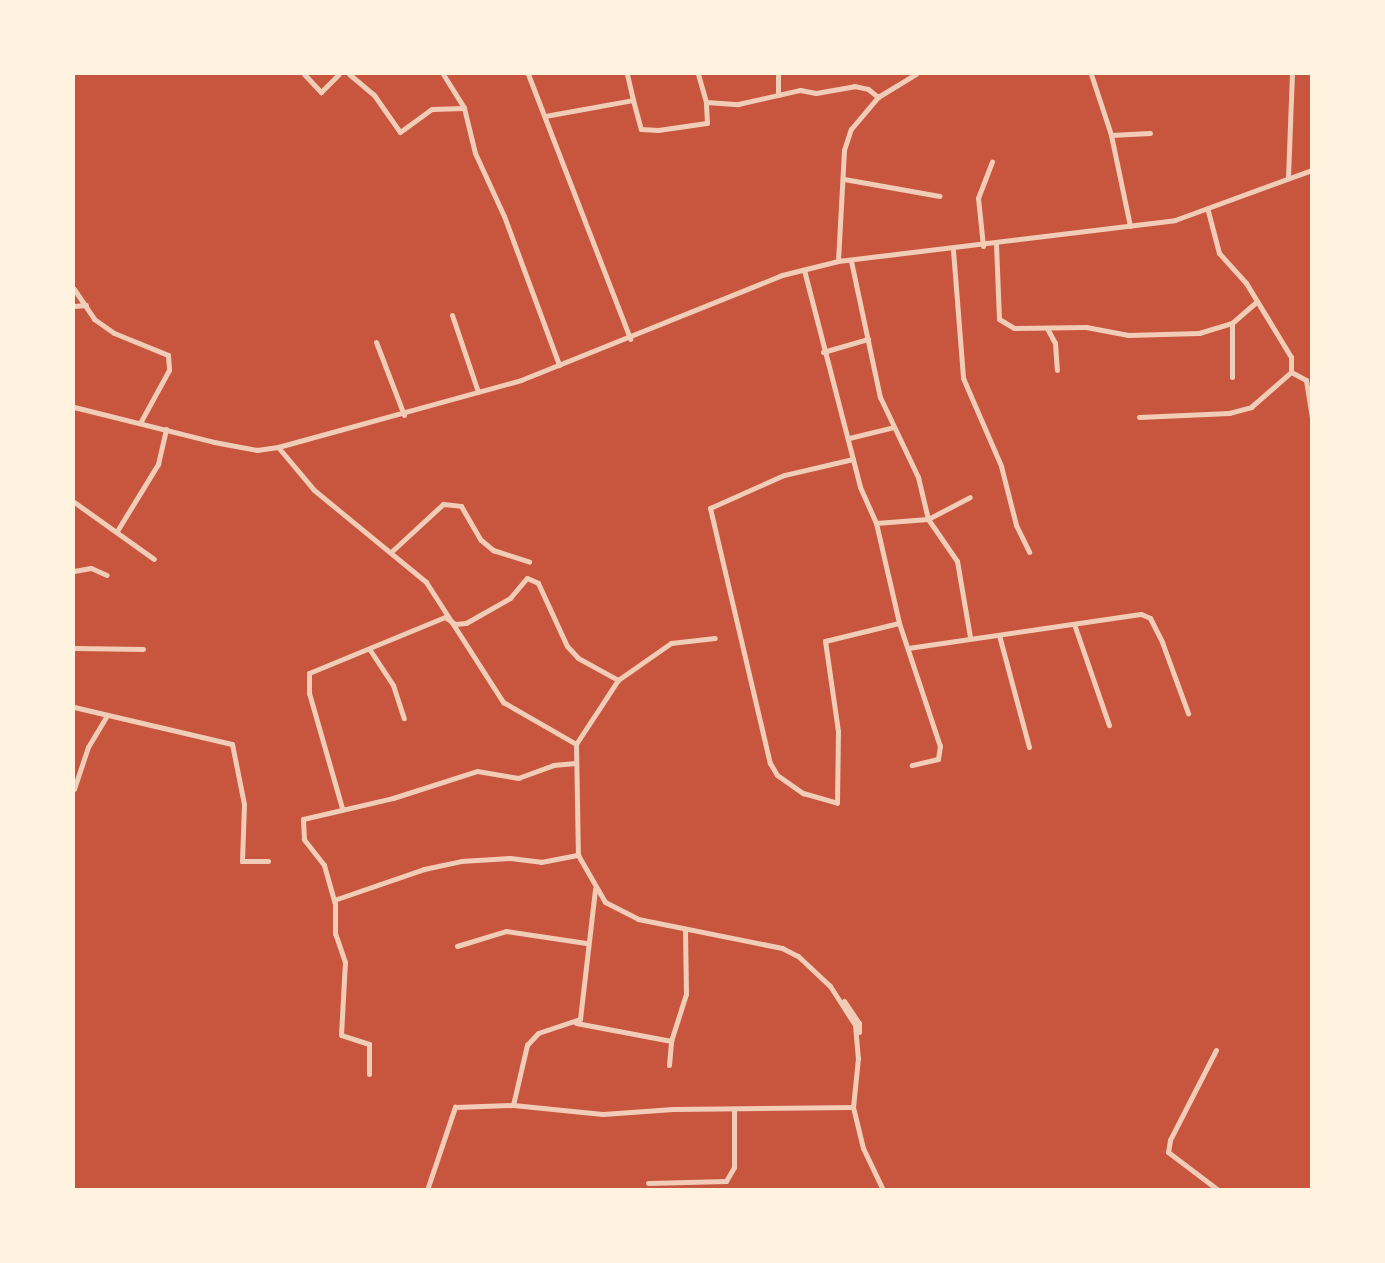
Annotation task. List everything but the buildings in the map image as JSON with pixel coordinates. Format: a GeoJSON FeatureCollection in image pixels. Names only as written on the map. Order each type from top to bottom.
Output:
{"type":"FeatureCollection","features":[{"type":"Feature","properties":{"kind":"street"},"geometry":{"type":"LineString","coordinates":[[304,74],[321,92],[339,74]]}},
{"type":"Feature","properties":{"kind":"street"},"geometry":{"type":"LineString","coordinates":[[349,74],[374,94],[400,132],[432,109],[464,108]]}},
{"type":"Feature","properties":{"kind":"street"},"geometry":{"type":"LineString","coordinates":[[443,74],[464,108],[475,153],[504,216],[559,365]]}},
{"type":"Feature","properties":{"kind":"street"},"geometry":{"type":"LineString","coordinates":[[528,74],[630,339]]}},
{"type":"Feature","properties":{"kind":"street"},"geometry":{"type":"LineString","coordinates":[[627,74],[641,130],[707,123],[706,102],[698,74]]}},
{"type":"Feature","properties":{"kind":"street"},"geometry":{"type":"LineString","coordinates":[[778,74],[778,95]]}},
{"type":"Feature","properties":{"kind":"street"},"geometry":{"type":"LineString","coordinates":[[838,261],[844,150],[851,129],[878,97],[916,74]]}},
{"type":"Feature","properties":{"kind":"street"},"geometry":{"type":"LineString","coordinates":[[1091,74],[1111,135],[1130,226]]}},
{"type":"Feature","properties":{"kind":"street"},"geometry":{"type":"LineString","coordinates":[[1289,177],[1292,74]]}},
{"type":"Feature","properties":{"kind":"street"},"geometry":{"type":"LineString","coordinates":[[706,102],[738,104],[778,95],[854,86],[868,89],[878,97]]}},
{"type":"Feature","properties":{"kind":"street"},"geometry":{"type":"LineString","coordinates":[[545,116],[633,100]]}},
{"type":"Feature","properties":{"kind":"street"},"geometry":{"type":"LineString","coordinates":[[1111,135],[1150,133]]}},
{"type":"Feature","properties":{"kind":"street"},"geometry":{"type":"LineString","coordinates":[[983,246],[978,198],[992,162]]}},
{"type":"Feature","properties":{"kind":"street"},"geometry":{"type":"LineString","coordinates":[[74,408],[257,450],[278,447],[404,415],[559,365],[630,339],[720,299],[804,270],[838,261],[983,246],[1130,226],[1208,211],[1311,170]]}},
{"type":"Feature","properties":{"kind":"street"},"geometry":{"type":"LineString","coordinates":[[844,179],[939,196]]}},
{"type":"Feature","properties":{"kind":"street"},"geometry":{"type":"LineString","coordinates":[[1139,417],[1229,413],[1251,407],[1292,372],[1292,357],[1256,302],[1219,253],[1208,211]]}},
{"type":"Feature","properties":{"kind":"street"},"geometry":{"type":"LineString","coordinates":[[996,244],[999,319],[1014,328],[1048,330],[1086,327],[1128,335],[1199,333],[1232,323],[1256,302]]}},
{"type":"Feature","properties":{"kind":"street"},"geometry":{"type":"LineString","coordinates":[[953,250],[963,378],[1001,466],[1016,525],[1029,551]]}},
{"type":"Feature","properties":{"kind":"street"},"geometry":{"type":"LineString","coordinates":[[851,261],[868,339],[871,368],[894,427],[918,477],[928,519],[957,561],[970,638]]}},
{"type":"Feature","properties":{"kind":"street"},"geometry":{"type":"LineString","coordinates":[[804,270],[823,352],[853,459],[876,523],[899,623],[941,754],[912,765]]}},
{"type":"Feature","properties":{"kind":"street"},"geometry":{"type":"LineString","coordinates":[[74,289],[94,319],[114,333],[168,355],[169,370],[139,423]]}},
{"type":"Feature","properties":{"kind":"street"},"geometry":{"type":"LineString","coordinates":[[74,306],[86,305]]}},
{"type":"Feature","properties":{"kind":"street"},"geometry":{"type":"LineString","coordinates":[[452,315],[478,392]]}},
{"type":"Feature","properties":{"kind":"street"},"geometry":{"type":"LineString","coordinates":[[1232,323],[1233,377]]}},
{"type":"Feature","properties":{"kind":"street"},"geometry":{"type":"LineString","coordinates":[[1048,330],[1055,343],[1058,370]]}},
{"type":"Feature","properties":{"kind":"street"},"geometry":{"type":"LineString","coordinates":[[823,352],[868,339]]}},
{"type":"Feature","properties":{"kind":"street"},"geometry":{"type":"LineString","coordinates":[[376,342],[404,415]]}},
{"type":"Feature","properties":{"kind":"street"},"geometry":{"type":"LineString","coordinates":[[1292,372],[1306,380],[1311,393],[1311,418]]}},
{"type":"Feature","properties":{"kind":"street"},"geometry":{"type":"LineString","coordinates":[[849,438],[894,427]]}},
{"type":"Feature","properties":{"kind":"street"},"geometry":{"type":"LineString","coordinates":[[1311,428],[1311,461]]}},
{"type":"Feature","properties":{"kind":"street"},"geometry":{"type":"LineString","coordinates":[[117,531],[158,464],[166,429]]}},
{"type":"Feature","properties":{"kind":"street"},"geometry":{"type":"LineString","coordinates":[[278,447],[314,490],[426,582],[445,617],[503,702],[576,744]]}},
{"type":"Feature","properties":{"kind":"street"},"geometry":{"type":"LineString","coordinates":[[853,459],[784,475],[710,508],[770,763],[777,775],[803,793],[837,803],[838,731],[825,641],[899,623]]}},
{"type":"Feature","properties":{"kind":"street"},"geometry":{"type":"LineString","coordinates":[[876,523],[928,519],[970,497]]}},
{"type":"Feature","properties":{"kind":"street"},"geometry":{"type":"LineString","coordinates":[[74,502],[154,559]]}},
{"type":"Feature","properties":{"kind":"street"},"geometry":{"type":"LineString","coordinates":[[391,552],[443,504],[461,506],[481,540],[493,550],[529,562]]}},
{"type":"Feature","properties":{"kind":"street"},"geometry":{"type":"LineString","coordinates":[[74,571],[91,568],[107,575]]}},
{"type":"Feature","properties":{"kind":"street"},"geometry":{"type":"LineString","coordinates":[[445,617],[454,624],[466,623],[510,598],[527,578],[533,578],[551,607],[567,646],[578,658],[618,680]]}},
{"type":"Feature","properties":{"kind":"street"},"geometry":{"type":"LineString","coordinates":[[908,648],[1074,624],[1129,613],[1150,618],[1188,713]]}},
{"type":"Feature","properties":{"kind":"street"},"geometry":{"type":"LineString","coordinates":[[342,808],[307,676],[445,617]]}},
{"type":"Feature","properties":{"kind":"street"},"geometry":{"type":"LineString","coordinates":[[1074,624],[1109,724]]}},
{"type":"Feature","properties":{"kind":"street"},"geometry":{"type":"LineString","coordinates":[[999,635],[1029,747]]}},
{"type":"Feature","properties":{"kind":"street"},"geometry":{"type":"LineString","coordinates":[[715,638],[671,643],[618,680],[576,744],[578,855],[595,890],[619,912],[685,929],[782,948],[798,956],[831,986],[855,1025],[858,1040],[853,1107],[863,1148],[883,1189]]}},
{"type":"Feature","properties":{"kind":"street"},"geometry":{"type":"LineString","coordinates":[[74,648],[143,649]]}},
{"type":"Feature","properties":{"kind":"street"},"geometry":{"type":"LineString","coordinates":[[370,650],[393,685],[404,718]]}},
{"type":"Feature","properties":{"kind":"street"},"geometry":{"type":"LineString","coordinates":[[74,707],[106,717],[232,744],[244,804],[241,858],[244,863],[268,861]]}},
{"type":"Feature","properties":{"kind":"street"},"geometry":{"type":"LineString","coordinates":[[74,789],[85,755],[106,717]]}},
{"type":"Feature","properties":{"kind":"street"},"geometry":{"type":"LineString","coordinates":[[369,1074],[369,1044],[341,1035],[345,962],[335,933],[334,901],[324,865],[304,839],[303,819],[393,798],[477,771],[517,778],[553,765],[576,763]]}},
{"type":"Feature","properties":{"kind":"street"},"geometry":{"type":"LineString","coordinates":[[334,901],[424,869],[461,861],[510,858],[541,862],[578,855]]}},
{"type":"Feature","properties":{"kind":"street"},"geometry":{"type":"LineString","coordinates":[[576,1023],[595,890]]}},
{"type":"Feature","properties":{"kind":"street"},"geometry":{"type":"LineString","coordinates":[[669,1065],[671,1041],[686,994],[685,929]]}},
{"type":"Feature","properties":{"kind":"street"},"geometry":{"type":"LineString","coordinates":[[457,946],[506,931],[586,943]]}},
{"type":"Feature","properties":{"kind":"street"},"geometry":{"type":"LineString","coordinates":[[513,1105],[527,1045],[538,1033],[576,1023],[671,1041]]}},
{"type":"Feature","properties":{"kind":"street"},"geometry":{"type":"LineString","coordinates":[[1216,1051],[1170,1140],[1168,1152],[1218,1189]]}},
{"type":"Feature","properties":{"kind":"street"},"geometry":{"type":"LineString","coordinates":[[427,1189],[455,1107],[513,1105],[603,1114],[853,1107]]}},
{"type":"Feature","properties":{"kind":"street"},"geometry":{"type":"LineString","coordinates":[[648,1183],[726,1181],[734,1167],[734,1110]]}}]}
